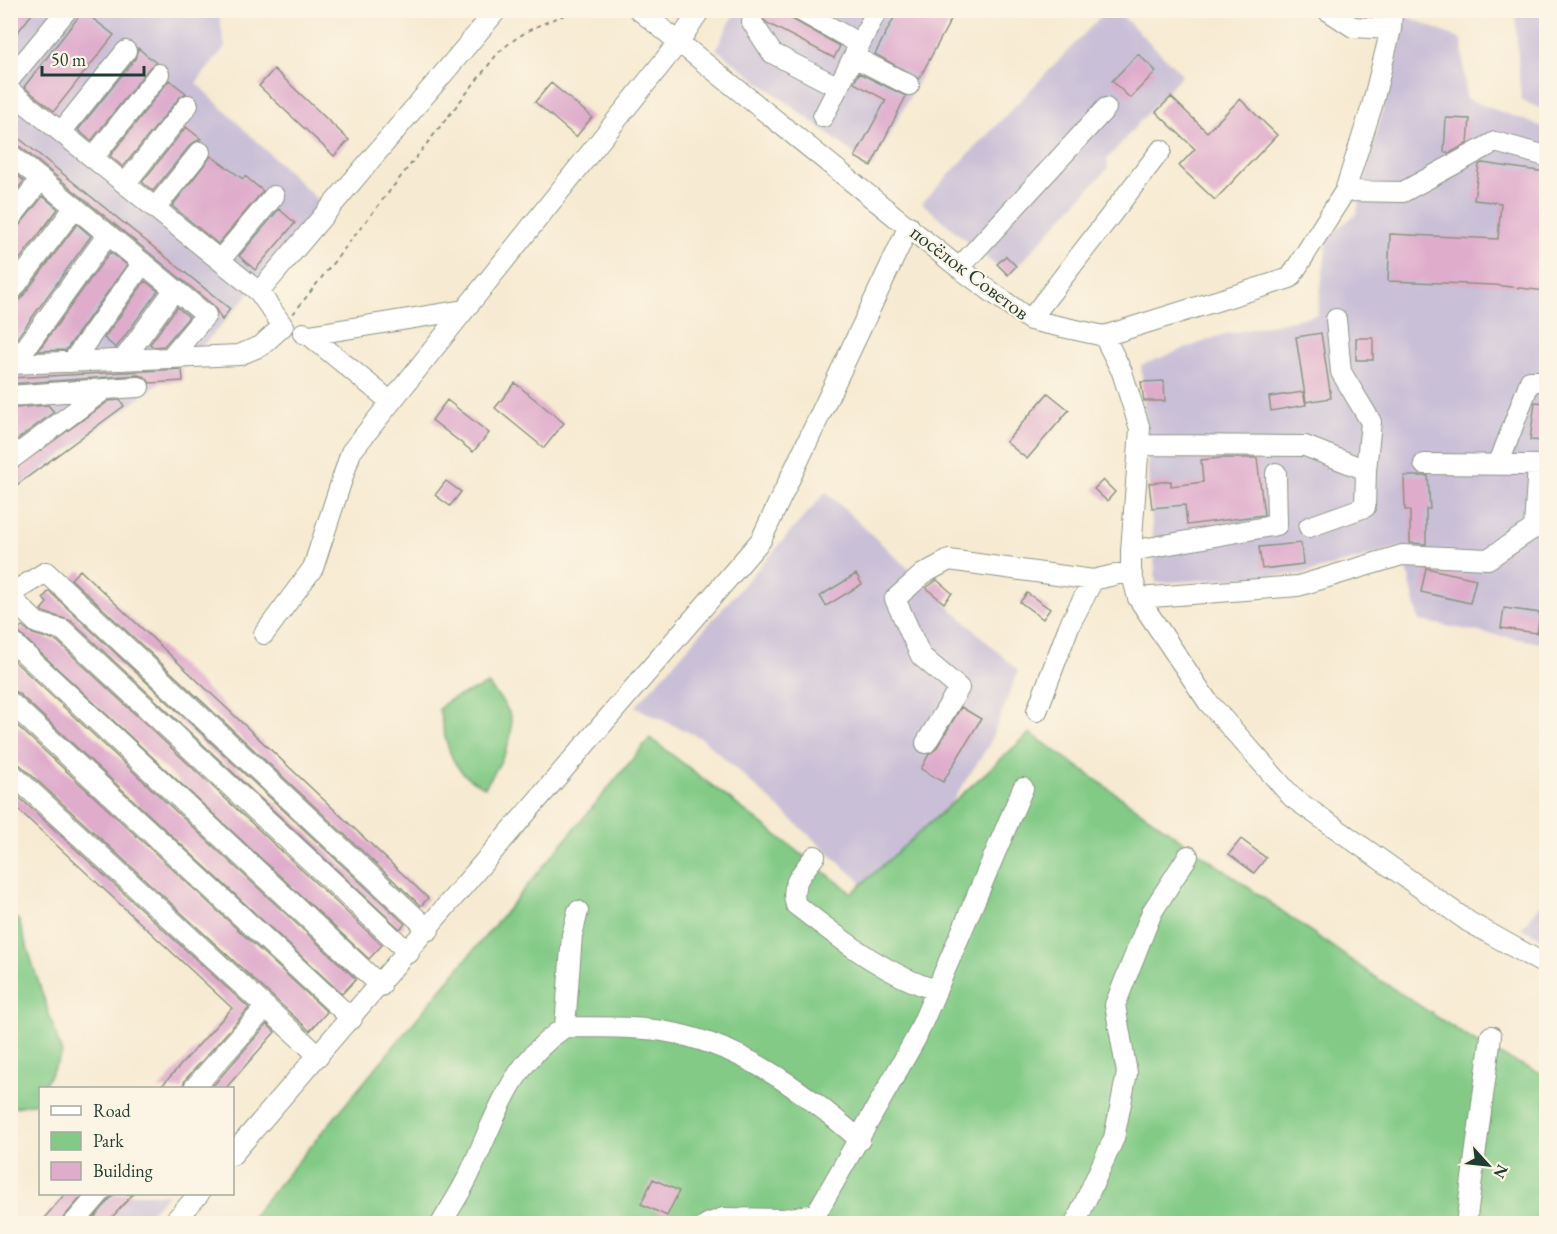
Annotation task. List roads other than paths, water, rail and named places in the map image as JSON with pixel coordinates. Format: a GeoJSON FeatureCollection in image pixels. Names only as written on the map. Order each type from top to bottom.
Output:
{"type":"FeatureCollection","features":[{"type":"Feature","properties":{"kind":"street"},"geometry":{"type":"LineString","coordinates":[[10,79],[67,10]]}},
{"type":"Feature","properties":{"kind":"street"},"geometry":{"type":"LineString","coordinates":[[259,292],[497,10]]}},
{"type":"Feature","properties":{"kind":"street","name":"посёлок Советов"},"geometry":{"type":"LineString","coordinates":[[639,10],[959,268],[1030,320],[1104,336],[1290,278],[1345,191],[1372,106],[1391,20]]}},
{"type":"Feature","properties":{"kind":"street"},"geometry":{"type":"LineString","coordinates":[[264,634],[313,568],[351,452],[679,42],[700,10]]}},
{"type":"Feature","properties":{"kind":"street"},"geometry":{"type":"LineString","coordinates":[[799,10],[909,85]]}},
{"type":"Feature","properties":{"kind":"street"},"geometry":{"type":"LineString","coordinates":[[823,117],[877,10]]}},
{"type":"Feature","properties":{"kind":"street"},"geometry":{"type":"LineString","coordinates":[[1327,10],[1353,27],[1391,20]]}},
{"type":"Feature","properties":{"kind":"street"},"geometry":{"type":"LineString","coordinates":[[752,22],[772,53],[838,87]]}},
{"type":"Feature","properties":{"kind":"street"},"geometry":{"type":"LineString","coordinates":[[61,132],[126,51]]}},
{"type":"Feature","properties":{"kind":"street"},"geometry":{"type":"LineString","coordinates":[[93,158],[159,74]]}},
{"type":"Feature","properties":{"kind":"street"},"geometry":{"type":"LineString","coordinates":[[10,91],[259,292],[283,326],[309,335],[391,402]]}},
{"type":"Feature","properties":{"kind":"street"},"geometry":{"type":"LineString","coordinates":[[125,184],[188,105]]}},
{"type":"Feature","properties":{"kind":"street"},"geometry":{"type":"LineString","coordinates":[[959,268],[1106,108]]}},
{"type":"Feature","properties":{"kind":"street"},"geometry":{"type":"LineString","coordinates":[[1345,191],[1403,192],[1495,142],[1546,156]]}},
{"type":"Feature","properties":{"kind":"street"},"geometry":{"type":"LineString","coordinates":[[1030,320],[1161,150]]}},
{"type":"Feature","properties":{"kind":"street"},"geometry":{"type":"LineString","coordinates":[[155,208],[200,152]]}},
{"type":"Feature","properties":{"kind":"street"},"geometry":{"type":"LineString","coordinates":[[10,154],[206,315],[170,358]]}},
{"type":"Feature","properties":{"kind":"street"},"geometry":{"type":"LineString","coordinates":[[10,219],[41,179]]}},
{"type":"Feature","properties":{"kind":"street"},"geometry":{"type":"LineString","coordinates":[[219,260],[274,196]]}},
{"type":"Feature","properties":{"kind":"street"},"geometry":{"type":"LineString","coordinates":[[10,293],[75,207]]}},
{"type":"Feature","properties":{"kind":"street"},"geometry":{"type":"LineString","coordinates":[[234,1153],[381,986],[761,540],[909,226]]}},
{"type":"Feature","properties":{"kind":"street"},"geometry":{"type":"LineString","coordinates":[[12,364],[108,234]]}},
{"type":"Feature","properties":{"kind":"street"},"geometry":{"type":"LineString","coordinates":[[72,362],[143,263]]}},
{"type":"Feature","properties":{"kind":"street"},"geometry":{"type":"LineString","coordinates":[[123,360],[175,289]]}},
{"type":"Feature","properties":{"kind":"street"},"geometry":{"type":"LineString","coordinates":[[309,335],[464,310]]}},
{"type":"Feature","properties":{"kind":"street"},"geometry":{"type":"LineString","coordinates":[[1309,527],[1365,507],[1371,422],[1341,372],[1336,318]]}},
{"type":"Feature","properties":{"kind":"street"},"geometry":{"type":"LineString","coordinates":[[12,364],[238,355],[261,346],[283,326]]}},
{"type":"Feature","properties":{"kind":"street"},"geometry":{"type":"LineString","coordinates":[[1104,336],[1122,372],[1140,429],[1131,551],[1131,571],[1138,598],[1208,702],[1293,798],[1469,922],[1546,965]]}},
{"type":"Feature","properties":{"kind":"street"},"geometry":{"type":"LineString","coordinates":[[1499,463],[1530,381],[1546,381]]}},
{"type":"Feature","properties":{"kind":"street"},"geometry":{"type":"LineString","coordinates":[[11,397],[140,387]]}},
{"type":"Feature","properties":{"kind":"street"},"geometry":{"type":"LineString","coordinates":[[10,460],[105,389]]}},
{"type":"Feature","properties":{"kind":"street"},"geometry":{"type":"LineString","coordinates":[[1140,445],[1305,446],[1366,470]]}},
{"type":"Feature","properties":{"kind":"street"},"geometry":{"type":"LineString","coordinates":[[1138,598],[1298,586],[1401,555],[1488,559],[1540,529],[1542,465],[1424,464]]}},
{"type":"Feature","properties":{"kind":"street"},"geometry":{"type":"LineString","coordinates":[[1131,551],[1277,525],[1276,473]]}},
{"type":"Feature","properties":{"kind":"street"},"geometry":{"type":"LineString","coordinates":[[926,743],[959,688],[921,656],[895,599],[923,574],[949,560],[1093,580],[1131,571]]}},
{"type":"Feature","properties":{"kind":"street"},"geometry":{"type":"LineString","coordinates":[[409,952],[63,630],[37,623],[10,596],[46,572],[429,930]]}},
{"type":"Feature","properties":{"kind":"street"},"geometry":{"type":"LineString","coordinates":[[1037,711],[1070,626],[1093,580]]}},
{"type":"Feature","properties":{"kind":"street"},"geometry":{"type":"LineString","coordinates":[[10,640],[381,986]]}},
{"type":"Feature","properties":{"kind":"street"},"geometry":{"type":"LineString","coordinates":[[10,702],[352,1019]]}},
{"type":"Feature","properties":{"kind":"street"},"geometry":{"type":"LineString","coordinates":[[10,772],[319,1056]]}},
{"type":"Feature","properties":{"kind":"street"},"geometry":{"type":"LineString","coordinates":[[707,1224],[723,1218],[784,1219],[816,1214],[916,1038],[1023,788]]}},
{"type":"Feature","properties":{"kind":"street"},"geometry":{"type":"LineString","coordinates":[[815,856],[796,881],[792,893],[796,905],[868,958],[916,984],[936,990]]}},
{"type":"Feature","properties":{"kind":"street"},"geometry":{"type":"LineString","coordinates":[[1075,1224],[1114,1138],[1127,1073],[1115,1005],[1152,912],[1188,856]]}},
{"type":"Feature","properties":{"kind":"street"},"geometry":{"type":"LineString","coordinates":[[565,1027],[572,935],[578,911]]}},
{"type":"Feature","properties":{"kind":"street"},"geometry":{"type":"LineString","coordinates":[[196,1087],[267,1007]]}},
{"type":"Feature","properties":{"kind":"street"},"geometry":{"type":"LineString","coordinates":[[441,1224],[468,1177],[502,1098],[544,1041],[565,1027],[661,1031],[705,1042],[741,1056],[810,1096],[860,1140]]}},
{"type":"Feature","properties":{"kind":"street"},"geometry":{"type":"LineString","coordinates":[[1466,1224],[1491,1036]]}},
{"type":"Feature","properties":{"kind":"street"},"geometry":{"type":"LineString","coordinates":[[72,1224],[98,1195]]}},
{"type":"Feature","properties":{"kind":"street"},"geometry":{"type":"LineString","coordinates":[[172,1224],[198,1195]]}}]}
